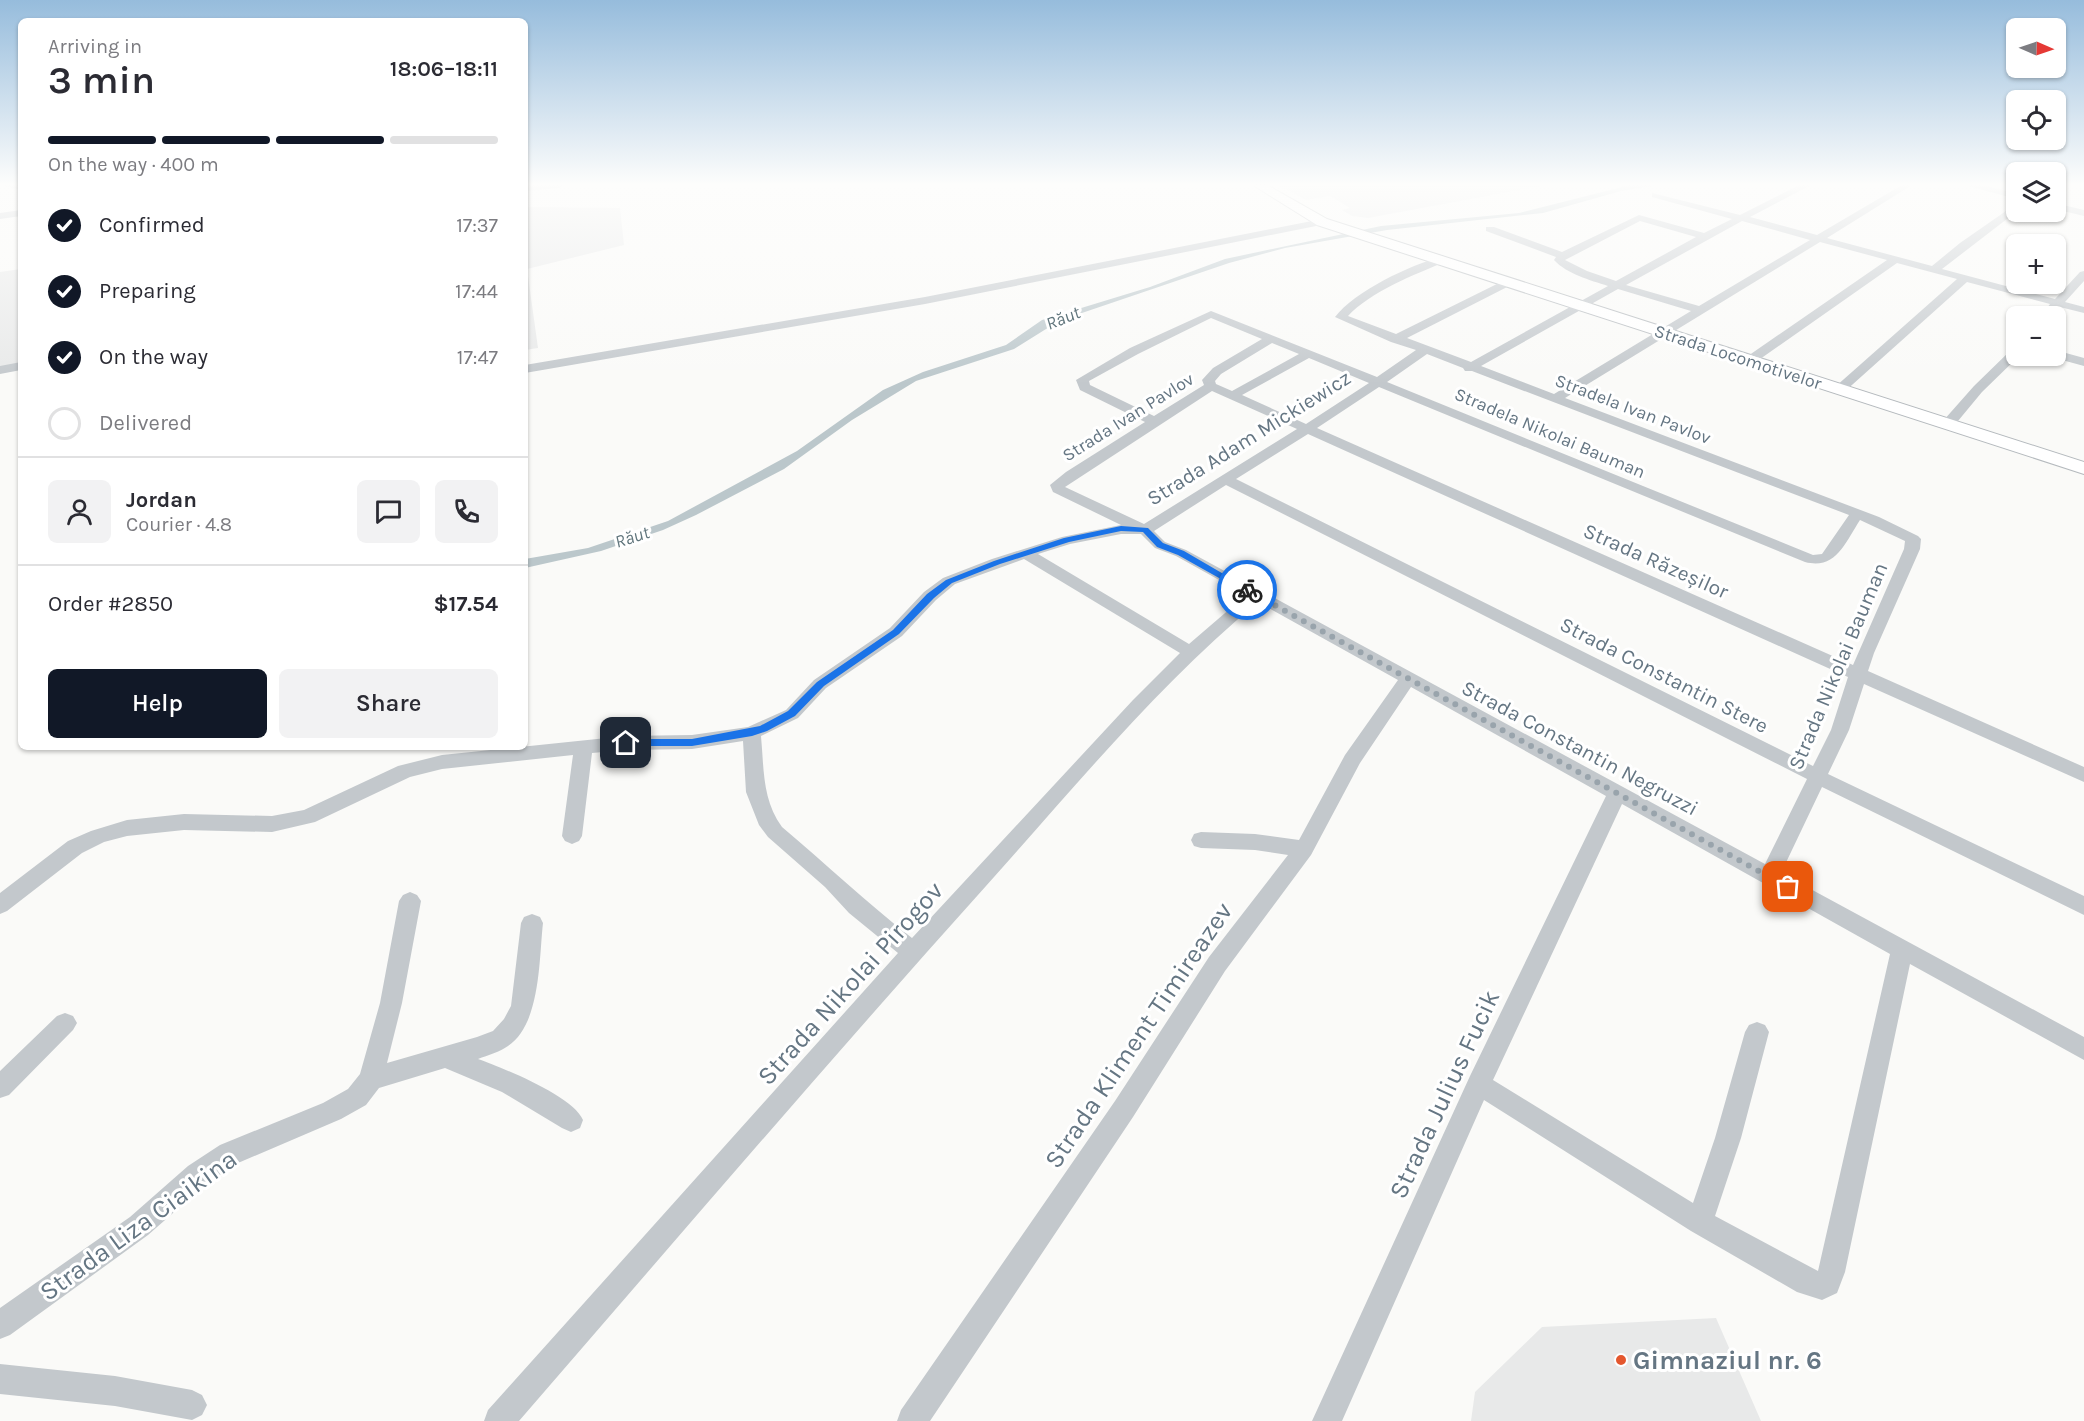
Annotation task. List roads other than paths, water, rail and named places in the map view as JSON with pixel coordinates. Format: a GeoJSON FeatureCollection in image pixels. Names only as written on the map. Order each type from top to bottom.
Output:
{"type":"FeatureCollection","features":[{"type":"Feature","properties":{"kind":"main road","name":"Strada Locomotivelor"},"geometry":{"type":"LineString","coordinates":[[1415,251],[2084,468]]}},
{"type":"Feature","properties":{"kind":"street"},"geometry":{"type":"LineString","coordinates":[[528,369],[958,296],[1178,251]]}},
{"type":"Feature","properties":{"kind":"street"},"geometry":{"type":"LineString","coordinates":[[1550,251],[1563,256]]}},
{"type":"Feature","properties":{"kind":"street"},"geometry":{"type":"LineString","coordinates":[[1572,251],[1559,260],[1565,265],[1620,285],[1699,310]]}},
{"type":"Feature","properties":{"kind":"street"},"geometry":{"type":"LineString","coordinates":[[1469,368],[1678,251]]}},
{"type":"Feature","properties":{"kind":"street"},"geometry":{"type":"LineString","coordinates":[[1554,399],[1797,251]]}},
{"type":"Feature","properties":{"kind":"street"},"geometry":{"type":"LineString","coordinates":[[1862,251],[2084,310]]}},
{"type":"Feature","properties":{"kind":"street"},"geometry":{"type":"LineString","coordinates":[[1934,270],[1956,251]]}},
{"type":"Feature","properties":{"kind":"street","name":"Stradela Ivan Pavlov"},"geometry":{"type":"LineString","coordinates":[[1441,260],[1378,290],[1341,317],[1469,368],[1857,514],[1911,537]]}},
{"type":"Feature","properties":{"kind":"street"},"geometry":{"type":"LineString","coordinates":[[1749,361],[1894,260]]}},
{"type":"Feature","properties":{"kind":"street"},"geometry":{"type":"LineString","coordinates":[[2055,306],[2084,274]]}},
{"type":"Feature","properties":{"kind":"street"},"geometry":{"type":"LineString","coordinates":[[1839,390],[1965,278]]}},
{"type":"Feature","properties":{"kind":"street"},"geometry":{"type":"LineString","coordinates":[[1395,339],[1509,282]]}},
{"type":"Feature","properties":{"kind":"street","name":"Stradela Nikolai Bauman"},"geometry":{"type":"LineString","coordinates":[[1153,421],[1084,387],[1082,380],[1154,341],[1211,314],[1380,381],[1810,559],[1824,559],[1857,514]]}},
{"type":"Feature","properties":{"kind":"street","name":"Strada Ivan Pavlov"},"geometry":{"type":"LineString","coordinates":[[1056,487],[1153,421],[1211,386],[1208,380],[1211,376],[1273,338]]}},
{"type":"Feature","properties":{"kind":"street","name":"Strada Adam Mickiewicz"},"geometry":{"type":"LineString","coordinates":[[0,905],[75,847],[98,836],[126,828],[184,822],[259,825],[286,822],[329,808],[405,771],[424,766],[467,759],[583,747],[626,743],[692,742],[752,733],[792,714],[820,684],[896,632],[930,596],[949,581],[1067,540],[1114,530],[1145,530],[1380,381],[1424,350]]}},
{"type":"Feature","properties":{"kind":"street"},"geometry":{"type":"LineString","coordinates":[[1233,395],[1310,353]]}},
{"type":"Feature","properties":{"kind":"street"},"geometry":{"type":"LineString","coordinates":[[2066,357],[2084,362]]}},
{"type":"Feature","properties":{"kind":"street"},"geometry":{"type":"LineString","coordinates":[[1948,424],[1978,389],[2006,362]]}},
{"type":"Feature","properties":{"kind":"street"},"geometry":{"type":"LineString","coordinates":[[0,370],[18,367]]}},
{"type":"Feature","properties":{"kind":"street","name":"Strada Răzeșilor"},"geometry":{"type":"LineString","coordinates":[[1211,386],[2084,775]]}},
{"type":"Feature","properties":{"kind":"street","name":"Strada Constantin Stere"},"geometry":{"type":"LineString","coordinates":[[1226,479],[1817,777],[2084,906]]}},
{"type":"Feature","properties":{"kind":"street","name":"Strada Constantin Negruzzi"},"geometry":{"type":"LineString","coordinates":[[1056,487],[1145,530],[1160,545],[1181,553],[2084,1049]]}},
{"type":"Feature","properties":{"kind":"street","name":"Strada Nikolai Bauman"},"geometry":{"type":"LineString","coordinates":[[1769,877],[1840,730],[1865,653],[1912,549],[1914,541],[1911,537]]}},
{"type":"Feature","properties":{"kind":"street"},"geometry":{"type":"LineString","coordinates":[[1025,553],[1191,652]]}},
{"type":"Feature","properties":{"kind":"street","name":"Strada Nikolai Pirogov"},"geometry":{"type":"LineString","coordinates":[[499,1421],[913,952],[1139,704],[1191,652],[1256,595]]}},
{"type":"Feature","properties":{"kind":"street","name":"Strada Kliment Timireazev"},"geometry":{"type":"LineString","coordinates":[[912,1421],[1124,1109],[1217,964],[1304,849],[1352,760],[1407,679]]}},
{"type":"Feature","properties":{"kind":"street"},"geometry":{"type":"LineString","coordinates":[[752,733],[756,792],[766,820],[775,832],[857,907],[913,952]]}},
{"type":"Feature","properties":{"kind":"street"},"geometry":{"type":"LineString","coordinates":[[572,836],[583,747]]}},
{"type":"Feature","properties":{"kind":"street","name":"Strada Julius Fucik"},"geometry":{"type":"LineString","coordinates":[[1327,1421],[1479,1084],[1617,792]]}},
{"type":"Feature","properties":{"kind":"street"},"geometry":{"type":"LineString","coordinates":[[1201,840],[1255,842],[1304,849]]}},
{"type":"Feature","properties":{"kind":"street","name":"Strada Liza Ciaikina"},"geometry":{"type":"LineString","coordinates":[[0,1325],[139,1226],[213,1163],[229,1154],[332,1112],[357,1096],[371,1079],[391,1003],[410,901]]}},
{"type":"Feature","properties":{"kind":"street"},"geometry":{"type":"LineString","coordinates":[[371,1079],[446,1058],[501,1038],[517,1019],[524,999],[532,923]]}},
{"type":"Feature","properties":{"kind":"street"},"geometry":{"type":"LineString","coordinates":[[1479,1084],[1700,1222],[1812,1284],[1822,1286],[1827,1283],[1902,950]]}},
{"type":"Feature","properties":{"kind":"street"},"geometry":{"type":"LineString","coordinates":[[0,1087],[65,1023]]}},
{"type":"Feature","properties":{"kind":"street"},"geometry":{"type":"LineString","coordinates":[[1700,1222],[1728,1138],[1757,1032]]}},
{"type":"Feature","properties":{"kind":"street"},"geometry":{"type":"LineString","coordinates":[[446,1058],[514,1083],[538,1096],[571,1120]]}},
{"type":"Feature","properties":{"kind":"street"},"geometry":{"type":"LineString","coordinates":[[0,1379],[115,1391],[192,1406]]}},
{"type":"Feature","properties":{"kind":"water","name":"Răut"},"geometry":{"type":"Polygon","coordinates":[[[1273,251],[1229,263],[1076,315],[1054,324],[1014,349],[916,381],[852,420],[784,469],[696,515],[663,530],[601,551],[528,567],[528,558],[588,548],[668,521],[797,451],[883,390],[923,372],[1006,345],[1042,320],[1150,287],[1225,259],[1273,251]]]}},
{"type":"Feature","properties":{"kind":"place","name":"Gimnaziul nr. 6"},"geometry":{"type":"Point","coordinates":[1621,1360]}}]}
